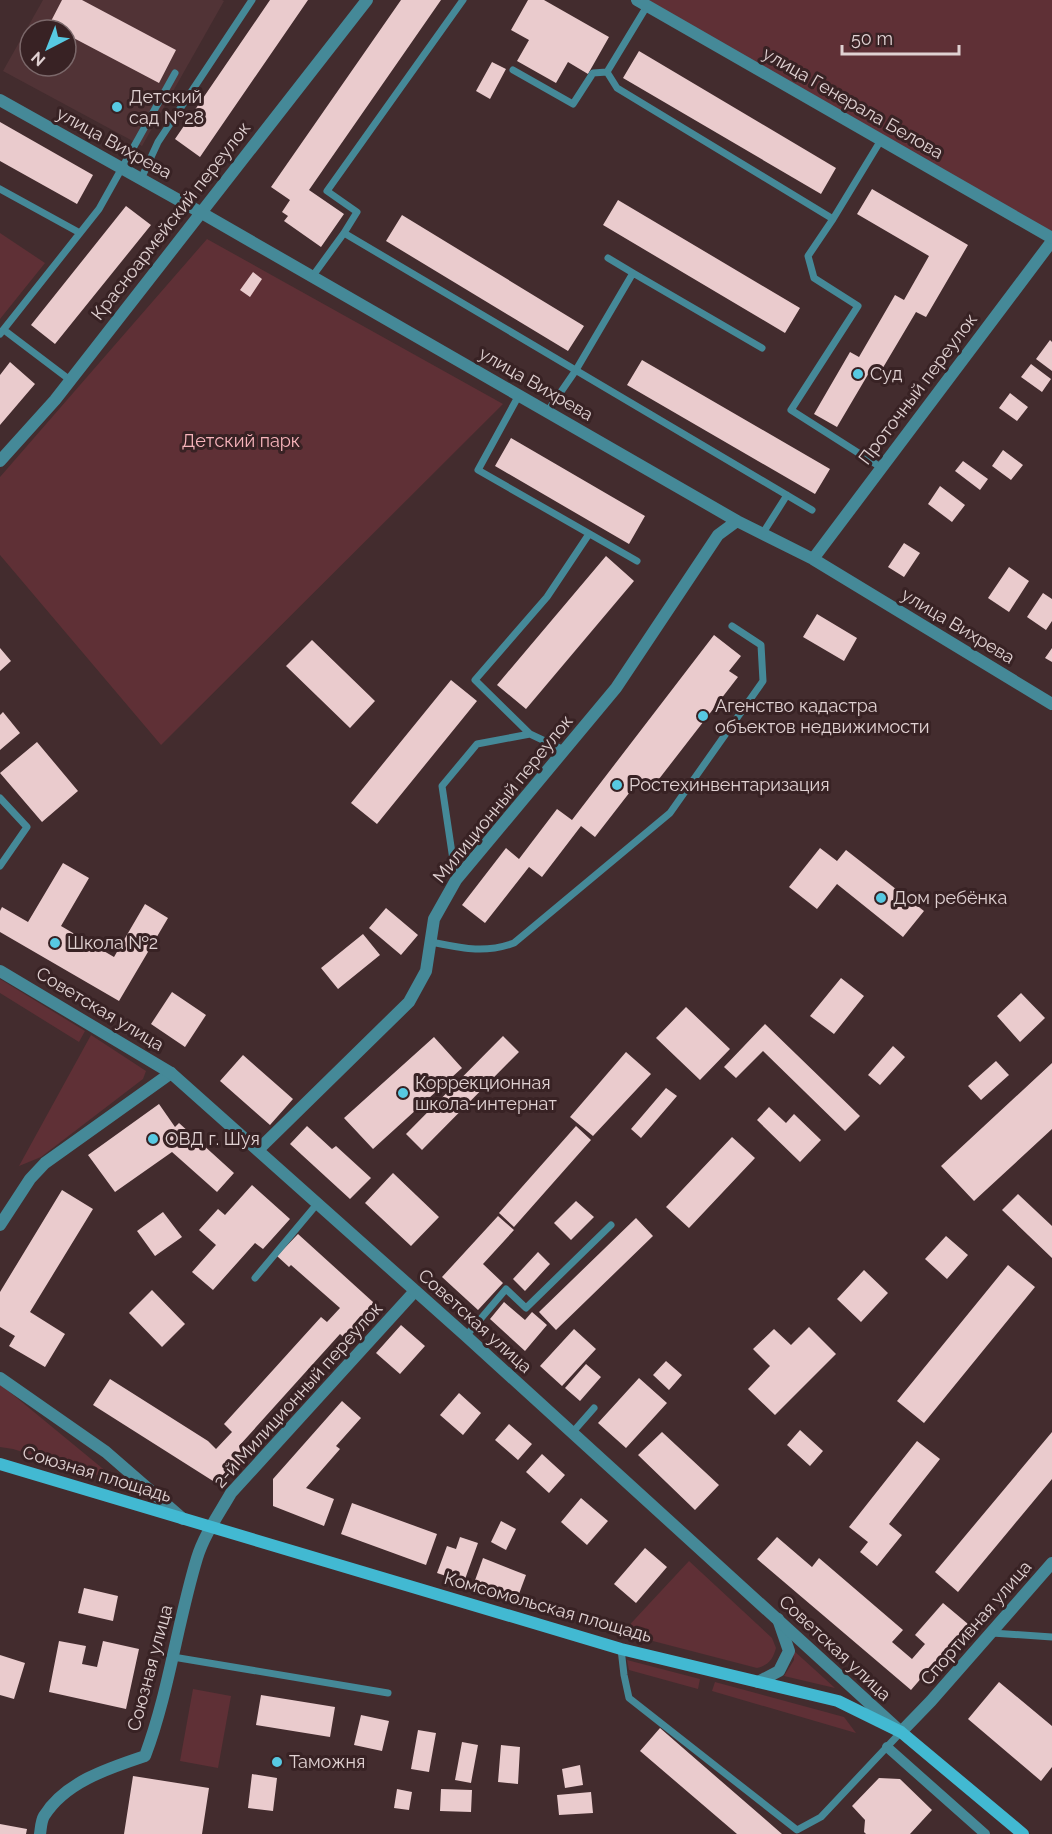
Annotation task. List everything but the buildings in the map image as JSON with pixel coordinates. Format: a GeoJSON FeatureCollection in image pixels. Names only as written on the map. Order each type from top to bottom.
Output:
{"type":"FeatureCollection","features":[{"type":"Feature","properties":{"kind":"main road","name":"Союзная площадь"},"geometry":{"type":"LineString","coordinates":[[0,1464],[183,1519]]}},
{"type":"Feature","properties":{"kind":"main road","name":"Комсомольская площадь"},"geometry":{"type":"LineString","coordinates":[[183,1519],[621,1649],[838,1701],[901,1732],[1023,1834]]}},
{"type":"Feature","properties":{"kind":"street","name":"Красноармейский переулок"},"geometry":{"type":"LineString","coordinates":[[0,461],[70,380],[367,0]]}},
{"type":"Feature","properties":{"kind":"street","name":"улица Генерала Белова"},"geometry":{"type":"LineString","coordinates":[[642,3],[1052,239]]}},
{"type":"Feature","properties":{"kind":"street","name":"улица Вихрева"},"geometry":{"type":"LineString","coordinates":[[0,100],[200,212],[737,521],[813,559],[1052,704]]}},
{"type":"Feature","properties":{"kind":"street","name":"Проточный переулок"},"geometry":{"type":"LineString","coordinates":[[813,559],[1052,239]]}},
{"type":"Feature","properties":{"kind":"street","name":"Милиционный переулок"},"geometry":{"type":"LineString","coordinates":[[258,1150],[409,1002],[426,971],[434,919],[456,880],[616,688],[718,535],[737,521]]}},
{"type":"Feature","properties":{"kind":"street","name":"Советская улица"},"geometry":{"type":"LineString","coordinates":[[0,971],[171,1073],[466,1336],[901,1732]]}},
{"type":"Feature","properties":{"kind":"street"},"geometry":{"type":"LineString","coordinates":[[0,1225],[30,1179],[45,1163],[171,1073]]}},
{"type":"Feature","properties":{"kind":"street","name":"2-й Милиционный переулок"},"geometry":{"type":"LineString","coordinates":[[211,1527],[231,1493],[415,1291]]}},
{"type":"Feature","properties":{"kind":"street"},"geometry":{"type":"LineString","coordinates":[[0,1378],[106,1452],[183,1519]]}},
{"type":"Feature","properties":{"kind":"street","name":"Союзная улица"},"geometry":{"type":"LineString","coordinates":[[40,1834],[43,1817],[60,1798],[86,1778],[144,1756],[157,1724],[197,1557],[211,1527]]}},
{"type":"Feature","properties":{"kind":"street","name":"Спортивная улица"},"geometry":{"type":"LineString","coordinates":[[901,1732],[992,1633],[1052,1563]]}},
{"type":"Feature","properties":{"kind":"street"},"geometry":{"type":"LineString","coordinates":[[758,1682],[779,1671],[789,1651],[778,1619]]}},
{"type":"Feature","properties":{"kind":"street"},"geometry":{"type":"LineString","coordinates":[[887,1747],[985,1834]]}},
{"type":"Feature","properties":{"kind":"lane"},"geometry":{"type":"LineString","coordinates":[[141,179],[158,142],[252,0]]}},
{"type":"Feature","properties":{"kind":"lane"},"geometry":{"type":"LineString","coordinates":[[312,277],[357,212],[327,190],[463,0]]}},
{"type":"Feature","properties":{"kind":"lane"},"geometry":{"type":"LineString","coordinates":[[607,72],[642,3]]}},
{"type":"Feature","properties":{"kind":"lane"},"geometry":{"type":"LineString","coordinates":[[513,70],[573,104],[593,73],[607,72]]}},
{"type":"Feature","properties":{"kind":"lane"},"geometry":{"type":"LineString","coordinates":[[607,72],[617,88],[833,219]]}},
{"type":"Feature","properties":{"kind":"lane"},"geometry":{"type":"LineString","coordinates":[[70,380],[2,332],[99,209],[175,73]]}},
{"type":"Feature","properties":{"kind":"lane"},"geometry":{"type":"LineString","coordinates":[[881,140],[808,256],[814,278],[858,306],[791,410],[882,468]]}},
{"type":"Feature","properties":{"kind":"lane"},"geometry":{"type":"LineString","coordinates":[[0,189],[80,233]]}},
{"type":"Feature","properties":{"kind":"lane"},"geometry":{"type":"LineString","coordinates":[[344,233],[812,510]]}},
{"type":"Feature","properties":{"kind":"lane"},"geometry":{"type":"LineString","coordinates":[[608,258],[762,348]]}},
{"type":"Feature","properties":{"kind":"lane"},"geometry":{"type":"LineString","coordinates":[[548,412],[576,370],[633,273]]}},
{"type":"Feature","properties":{"kind":"lane"},"geometry":{"type":"LineString","coordinates":[[519,395],[478,470],[637,561]]}},
{"type":"Feature","properties":{"kind":"lane"},"geometry":{"type":"LineString","coordinates":[[763,533],[787,495]]}},
{"type":"Feature","properties":{"kind":"lane"},"geometry":{"type":"LineString","coordinates":[[564,750],[530,734],[476,680],[547,597],[590,534]]}},
{"type":"Feature","properties":{"kind":"lane"},"geometry":{"type":"LineString","coordinates":[[431,942],[471,950],[501,948],[514,943],[670,813],[763,681],[761,645],[732,626]]}},
{"type":"Feature","properties":{"kind":"lane"},"geometry":{"type":"LineString","coordinates":[[456,880],[442,786],[477,744],[530,734]]}},
{"type":"Feature","properties":{"kind":"lane"},"geometry":{"type":"LineString","coordinates":[[0,798],[27,827],[0,866]]}},
{"type":"Feature","properties":{"kind":"lane"},"geometry":{"type":"LineString","coordinates":[[255,1278],[317,1204]]}},
{"type":"Feature","properties":{"kind":"lane"},"geometry":{"type":"LineString","coordinates":[[466,1336],[506,1289],[526,1308],[611,1225]]}},
{"type":"Feature","properties":{"kind":"lane"},"geometry":{"type":"LineString","coordinates":[[572,1433],[594,1408]]}},
{"type":"Feature","properties":{"kind":"lane"},"geometry":{"type":"LineString","coordinates":[[992,1633],[1052,1637]]}},
{"type":"Feature","properties":{"kind":"lane"},"geometry":{"type":"LineString","coordinates":[[621,1649],[629,1698],[797,1830],[821,1817],[901,1732]]}},
{"type":"Feature","properties":{"kind":"lane"},"geometry":{"type":"LineString","coordinates":[[173,1657],[388,1693]]}},
{"type":"Feature","properties":{"kind":"shaded area","name":"Детский сад №28"},"geometry":{"type":"Polygon","coordinates":[[[43,0],[224,1],[142,146],[3,71],[18,44],[18,78],[78,78],[78,18],[33,18],[43,0]]]}},
{"type":"Feature","properties":{"kind":"green space"},"geometry":{"type":"Polygon","coordinates":[[[648,0],[1052,0],[1052,238],[648,0]]]}},
{"type":"Feature","properties":{"kind":"green space"},"geometry":{"type":"Polygon","coordinates":[[[0,233],[45,263],[0,319],[0,233]]]}},
{"type":"Feature","properties":{"kind":"green space","name":"Детский парк"},"geometry":{"type":"Polygon","coordinates":[[[207,239],[503,404],[161,745],[0,555],[0,477],[207,239]]]}},
{"type":"Feature","properties":{"kind":"green space"},"geometry":{"type":"Polygon","coordinates":[[[0,979],[85,1031],[79,1042],[0,993],[0,979]]]}},
{"type":"Feature","properties":{"kind":"green space"},"geometry":{"type":"Polygon","coordinates":[[[91,1035],[146,1071],[143,1079],[41,1157],[19,1166],[91,1035]]]}},
{"type":"Feature","properties":{"kind":"green space"},"geometry":{"type":"Polygon","coordinates":[[[0,1384],[119,1482],[0,1447],[0,1384]]]}},
{"type":"Feature","properties":{"kind":"green space"},"geometry":{"type":"Polygon","coordinates":[[[689,1561],[772,1638],[776,1648],[767,1663],[757,1668],[622,1633],[689,1561]]]}},
{"type":"Feature","properties":{"kind":"green space"},"geometry":{"type":"Polygon","coordinates":[[[793,1650],[835,1688],[784,1676],[794,1660],[793,1650]]]}},
{"type":"Feature","properties":{"kind":"green space"},"geometry":{"type":"Polygon","coordinates":[[[627,1660],[700,1679],[698,1689],[629,1670],[627,1660]]]}},
{"type":"Feature","properties":{"kind":"green space"},"geometry":{"type":"Polygon","coordinates":[[[715,1682],[844,1717],[856,1733],[712,1691],[715,1682]]]}},
{"type":"Feature","properties":{"kind":"green space"},"geometry":{"type":"Polygon","coordinates":[[[193,1689],[231,1696],[218,1768],[180,1761],[193,1689]]]}},
{"type":"Feature","properties":{"kind":"place","name":"Детский сад №28"},"geometry":{"type":"Point","coordinates":[117,107]}},
{"type":"Feature","properties":{"kind":"place","name":"Суд"},"geometry":{"type":"Point","coordinates":[858,374]}},
{"type":"Feature","properties":{"kind":"place","name":"Агенство кадастра объектов недвижимости"},"geometry":{"type":"Point","coordinates":[703,716]}},
{"type":"Feature","properties":{"kind":"place","name":"Ростехинвентаризация"},"geometry":{"type":"Point","coordinates":[617,785]}},
{"type":"Feature","properties":{"kind":"place","name":"Дом ребёнка"},"geometry":{"type":"Point","coordinates":[881,898]}},
{"type":"Feature","properties":{"kind":"place","name":"Школа №2"},"geometry":{"type":"Point","coordinates":[55,943]}},
{"type":"Feature","properties":{"kind":"place","name":"Коррекционная школа-интернат"},"geometry":{"type":"Point","coordinates":[403,1093]}},
{"type":"Feature","properties":{"kind":"place","name":"ОВД г. Шуя"},"geometry":{"type":"Point","coordinates":[153,1139]}},
{"type":"Feature","properties":{"kind":"place","name":"Таможня"},"geometry":{"type":"Point","coordinates":[277,1762]}}]}
